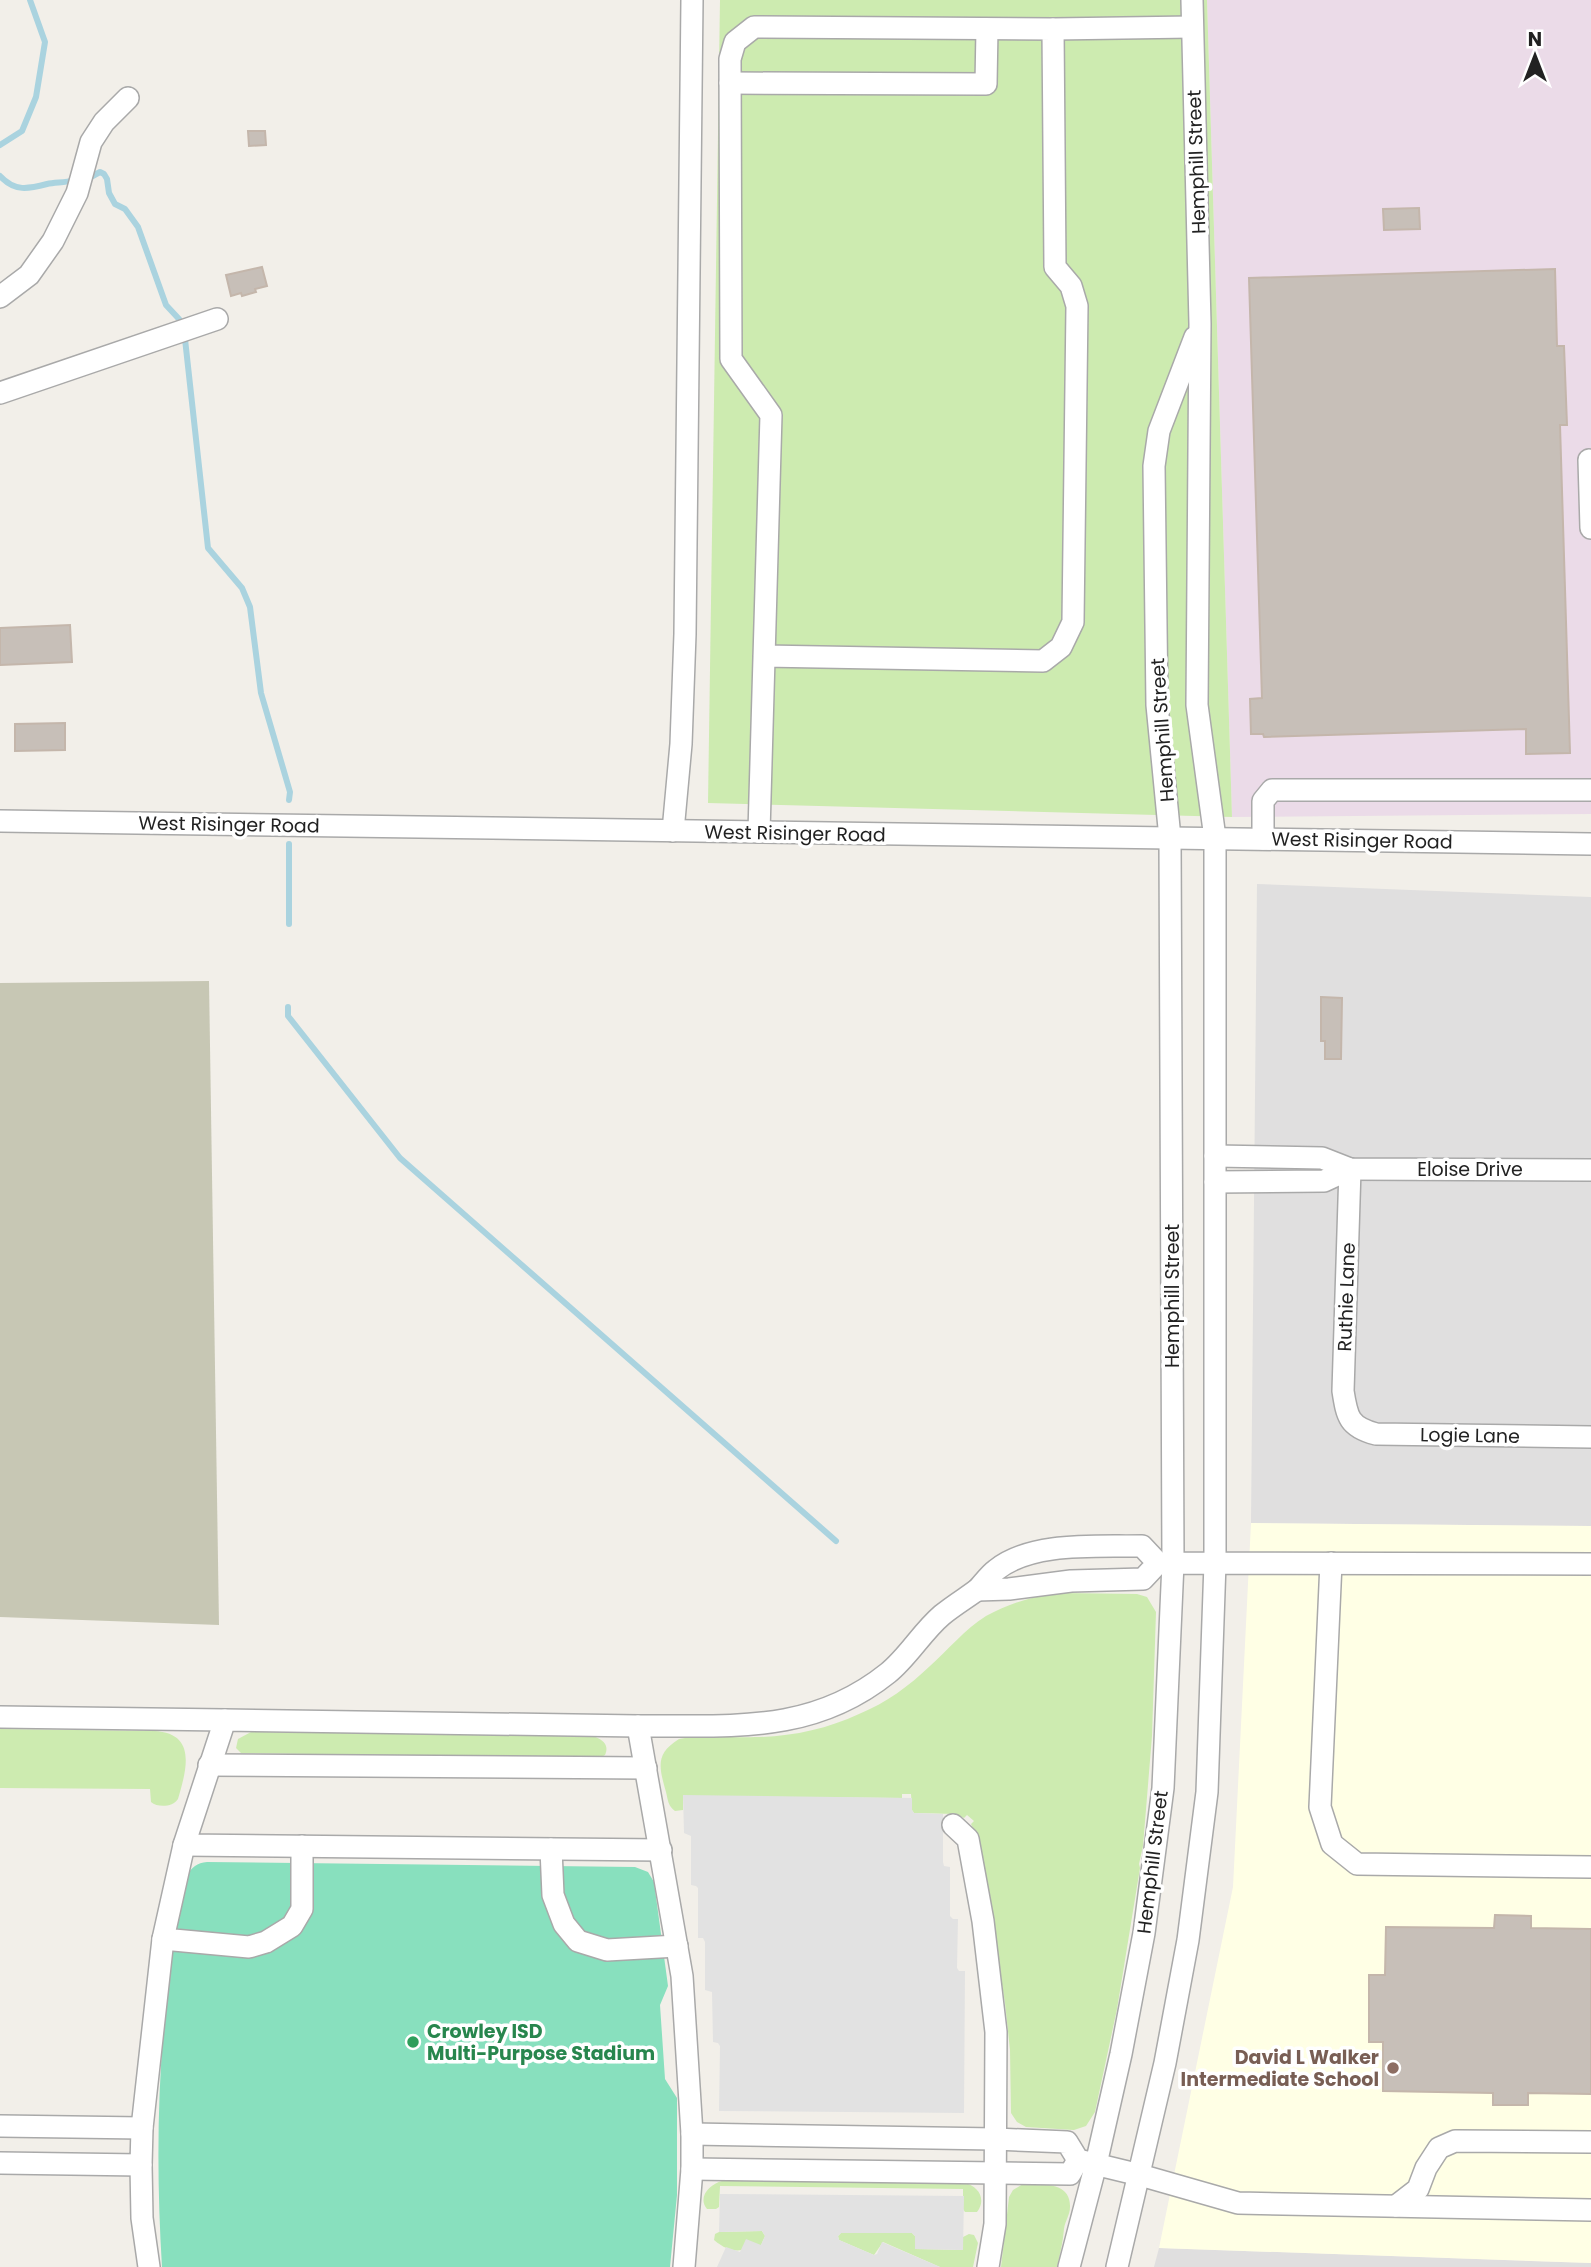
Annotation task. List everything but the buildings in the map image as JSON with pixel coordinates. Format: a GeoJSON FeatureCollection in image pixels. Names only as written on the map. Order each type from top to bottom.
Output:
{"type":"FeatureCollection","features":[{"type":"Feature","properties":{"kind":"street"},"geometry":{"type":"LineString","coordinates":[[673,831],[681,744],[685,634],[692,0]]}},
{"type":"Feature","properties":{"kind":"street","name":"Hemphill Street"},"geometry":{"type":"LineString","coordinates":[[1117,2267],[1165,2063],[1188,1940],[1208,1792],[1215,1563],[1215,838],[1197,705],[1200,324],[1192,0]]}},
{"type":"Feature","properties":{"kind":"street"},"geometry":{"type":"LineString","coordinates":[[758,832],[771,415],[731,359],[730,59],[735,42],[754,27],[1192,27]]}},
{"type":"Feature","properties":{"kind":"street"},"geometry":{"type":"LineString","coordinates":[[730,83],[986,84],[987,29]]}},
{"type":"Feature","properties":{"kind":"street"},"geometry":{"type":"LineString","coordinates":[[764,656],[1043,661],[1061,647],[1073,622],[1077,306],[1071,286],[1055,267],[1053,29]]}},
{"type":"Feature","properties":{"kind":"street"},"geometry":{"type":"LineString","coordinates":[[0,297],[29,275],[53,241],[77,193],[91,142],[104,122],[128,98]]}},
{"type":"Feature","properties":{"kind":"street"},"geometry":{"type":"LineString","coordinates":[[0,393],[217,318]]}},
{"type":"Feature","properties":{"kind":"street","name":"Hemphill Street"},"geometry":{"type":"LineString","coordinates":[[1069,2267],[1087,2162],[1144,1933],[1163,1788],[1170,838],[1157,705],[1154,466],[1159,431],[1200,324]]}},
{"type":"Feature","properties":{"kind":"street"},"geometry":{"type":"LineString","coordinates":[[1589,460],[1591,528]]}},
{"type":"Feature","properties":{"kind":"street"},"geometry":{"type":"LineString","coordinates":[[1263,839],[1263,801],[1272,790],[1591,790]]}},
{"type":"Feature","properties":{"kind":"street","name":"West Risinger Road"},"geometry":{"type":"LineString","coordinates":[[0,821],[1591,844]]}},
{"type":"Feature","properties":{"kind":"street","name":"Eloise Drive"},"geometry":{"type":"LineString","coordinates":[[1215,1156],[1322,1158],[1350,1169],[1591,1170]]}},
{"type":"Feature","properties":{"kind":"street","name":"Eloise Drive"},"geometry":{"type":"LineString","coordinates":[[1215,1182],[1324,1181],[1350,1169]]}},
{"type":"Feature","properties":{"kind":"street","name":"Ruthie Lane"},"geometry":{"type":"LineString","coordinates":[[1350,1169],[1343,1391],[1346,1411],[1352,1423]]}},
{"type":"Feature","properties":{"kind":"street","name":"Logie Lane"},"geometry":{"type":"LineString","coordinates":[[1352,1423],[1377,1434],[1591,1437]]}},
{"type":"Feature","properties":{"kind":"street"},"geometry":{"type":"LineString","coordinates":[[0,1717],[638,1726],[753,1725],[800,1718],[846,1702],[889,1672],[943,1614],[977,1590],[997,1569],[1032,1552],[1065,1548],[1142,1546],[1166,1563]]}},
{"type":"Feature","properties":{"kind":"street"},"geometry":{"type":"LineString","coordinates":[[977,1590],[1071,1581],[1143,1579],[1166,1563],[1591,1564]]}},
{"type":"Feature","properties":{"kind":"street"},"geometry":{"type":"LineString","coordinates":[[1331,1563],[1320,1807],[1332,1844],[1357,1864],[1591,1867]]}},
{"type":"Feature","properties":{"kind":"street"},"geometry":{"type":"LineString","coordinates":[[149,2267],[142,2218],[142,2128],[163,1939],[184,1845],[225,1720]]}},
{"type":"Feature","properties":{"kind":"street"},"geometry":{"type":"LineString","coordinates":[[638,1726],[682,1976],[692,2134],[692,2169],[684,2267]]}},
{"type":"Feature","properties":{"kind":"street"},"geometry":{"type":"LineString","coordinates":[[209,1765],[646,1768]]}},
{"type":"Feature","properties":{"kind":"street"},"geometry":{"type":"LineString","coordinates":[[953,1825],[968,1839],[984,1929],[996,2032],[995,2224],[988,2267]]}},
{"type":"Feature","properties":{"kind":"street"},"geometry":{"type":"LineString","coordinates":[[184,1845],[661,1850]]}},
{"type":"Feature","properties":{"kind":"street"},"geometry":{"type":"LineString","coordinates":[[163,1939],[249,1947],[266,1942],[292,1926],[302,1909],[302,1846]]}},
{"type":"Feature","properties":{"kind":"street"},"geometry":{"type":"LineString","coordinates":[[551,1849],[553,1895],[564,1924],[578,1941],[607,1950],[677,1946]]}},
{"type":"Feature","properties":{"kind":"street"},"geometry":{"type":"LineString","coordinates":[[0,2126],[142,2128]]}},
{"type":"Feature","properties":{"kind":"street"},"geometry":{"type":"LineString","coordinates":[[692,2134],[1067,2142],[1087,2162],[1238,2203],[1591,2210]]}},
{"type":"Feature","properties":{"kind":"street"},"geometry":{"type":"LineString","coordinates":[[1396,2206],[1418,2189],[1426,2168],[1439,2148],[1455,2141],[1591,2142]]}},
{"type":"Feature","properties":{"kind":"street"},"geometry":{"type":"LineString","coordinates":[[692,2169],[1070,2174],[1087,2162]]}},
{"type":"Feature","properties":{"kind":"street"},"geometry":{"type":"LineString","coordinates":[[0,2163],[141,2165]]}},
{"type":"Feature","properties":{"kind":"shaded area"},"geometry":{"type":"Polygon","coordinates":[[[1207,0],[1591,0],[1591,814],[1232,817],[1207,0]]]}},
{"type":"Feature","properties":{"kind":"shaded area"},"geometry":{"type":"Polygon","coordinates":[[[1257,884],[1591,897],[1591,1526],[1251,1523],[1257,884]]]}},
{"type":"Feature","properties":{"kind":"shaded area"},"geometry":{"type":"Polygon","coordinates":[[[209,981],[219,1625],[0,1617],[0,983],[209,981]]]}},
{"type":"Feature","properties":{"kind":"shaded area","name":"David L Walker Intermediate School"},"geometry":{"type":"Polygon","coordinates":[[[1251,1523],[1591,1526],[1591,2263],[1159,2248],[1233,1887],[1251,1523]]]}},
{"type":"Feature","properties":{"kind":"shaded area"},"geometry":{"type":"Polygon","coordinates":[[[683,1795],[912,1798],[914,1813],[943,1814],[943,1862],[944,1866],[950,1867],[950,1916],[958,1919],[957,1968],[959,1971],[965,1971],[964,2113],[719,2111],[720,2046],[713,2042],[712,1992],[705,1990],[705,1942],[703,1938],[698,1938],[698,1888],[691,1885],[691,1836],[684,1833],[683,1795]]]}},
{"type":"Feature","properties":{"kind":"shaded area"},"geometry":{"type":"Polygon","coordinates":[[[720,2194],[964,2196],[963,2250],[915,2249],[915,2236],[912,2233],[841,2233],[839,2240],[874,2255],[882,2242],[940,2267],[717,2267],[726,2247],[740,2252],[746,2239],[761,2245],[765,2236],[762,2231],[719,2232],[720,2194]]]}},
{"type":"Feature","properties":{"kind":"shaded area"},"geometry":{"type":"Polygon","coordinates":[[[1159,2248],[1591,2263],[1591,2267],[1154,2267],[1159,2248]]]}},
{"type":"Feature","properties":{"kind":"green space"},"geometry":{"type":"Polygon","coordinates":[[[720,0],[1207,0],[1232,817],[708,803],[720,0]]]}},
{"type":"Feature","properties":{"kind":"green space"},"geometry":{"type":"Polygon","coordinates":[[[1063,1593],[1137,1594],[1147,1597],[1156,1612],[1152,1736],[1140,1868],[1117,2009],[1095,2112],[1086,2126],[1074,2130],[1026,2127],[1017,2122],[1011,2113],[1010,2050],[1005,2003],[979,1841],[971,1824],[974,1821],[967,1815],[964,1818],[956,1814],[914,1813],[911,1794],[902,1794],[902,1798],[683,1796],[683,1810],[675,1811],[669,1803],[661,1768],[662,1756],[679,1739],[795,1734],[859,1714],[879,1705],[905,1687],[986,1616],[1023,1600],[1063,1593]]]}},
{"type":"Feature","properties":{"kind":"green space"},"geometry":{"type":"Polygon","coordinates":[[[0,1729],[168,1733],[183,1746],[186,1755],[178,1799],[169,1805],[157,1805],[151,1802],[150,1789],[0,1788],[0,1729]]]}},
{"type":"Feature","properties":{"kind":"green space"},"geometry":{"type":"Polygon","coordinates":[[[251,1732],[586,1735],[605,1743],[606,1750],[605,1755],[599,1758],[241,1753],[236,1748],[238,1739],[251,1732]]]}},
{"type":"Feature","properties":{"kind":"green space","name":"Crowley ISD Multi-Purpose Stadium"},"geometry":{"type":"Polygon","coordinates":[[[207,1862],[635,1867],[648,1872],[654,1882],[668,1986],[660,2005],[665,2079],[677,2098],[677,2195],[670,2267],[162,2267],[159,2122],[169,1977],[186,1876],[195,1866],[207,1862]]]}},
{"type":"Feature","properties":{"kind":"green space"},"geometry":{"type":"Polygon","coordinates":[[[722,2181],[965,2183],[977,2190],[981,2202],[977,2212],[965,2212],[963,2189],[720,2186],[719,2207],[707,2209],[703,2200],[706,2192],[722,2181]]]}},
{"type":"Feature","properties":{"kind":"green space"},"geometry":{"type":"Polygon","coordinates":[[[1023,2184],[1054,2186],[1066,2192],[1069,2199],[1070,2210],[1057,2267],[1001,2267],[1009,2197],[1013,2190],[1023,2184]]]}},
{"type":"Feature","properties":{"kind":"green space"},"geometry":{"type":"Polygon","coordinates":[[[762,2231],[765,2236],[761,2245],[742,2250],[726,2248],[714,2240],[715,2234],[719,2232],[762,2231]]]}},
{"type":"Feature","properties":{"kind":"green space"},"geometry":{"type":"Polygon","coordinates":[[[841,2233],[912,2233],[915,2236],[915,2249],[963,2250],[963,2237],[969,2234],[974,2235],[978,2243],[973,2267],[940,2267],[883,2242],[874,2255],[839,2240],[841,2233]]]}},
{"type":"Feature","properties":{"kind":"waterway"},"geometry":{"type":"LineString","coordinates":[[0,145],[22,131],[36,97],[45,42],[30,0]]}},
{"type":"Feature","properties":{"kind":"waterway"},"geometry":{"type":"LineString","coordinates":[[89,178],[100,172],[104,174],[115,204],[125,209],[138,227],[166,305],[179,319]]}},
{"type":"Feature","properties":{"kind":"waterway"},"geometry":{"type":"LineString","coordinates":[[0,176],[11,185],[22,188],[74,180]]}},
{"type":"Feature","properties":{"kind":"waterway"},"geometry":{"type":"LineString","coordinates":[[185,339],[208,548],[242,588],[250,607],[261,693],[290,792],[289,800]]}},
{"type":"Feature","properties":{"kind":"waterway"},"geometry":{"type":"LineString","coordinates":[[289,844],[289,924]]}},
{"type":"Feature","properties":{"kind":"waterway"},"geometry":{"type":"LineString","coordinates":[[288,1007],[288,1016],[400,1158],[836,1541]]}},
{"type":"Feature","properties":{"kind":"place","name":"Crowley ISD Multi-Purpose Stadium"},"geometry":{"type":"Point","coordinates":[413,2042]}},
{"type":"Feature","properties":{"kind":"place","name":"David L Walker Intermediate School"},"geometry":{"type":"Point","coordinates":[1393,2068]}}]}
